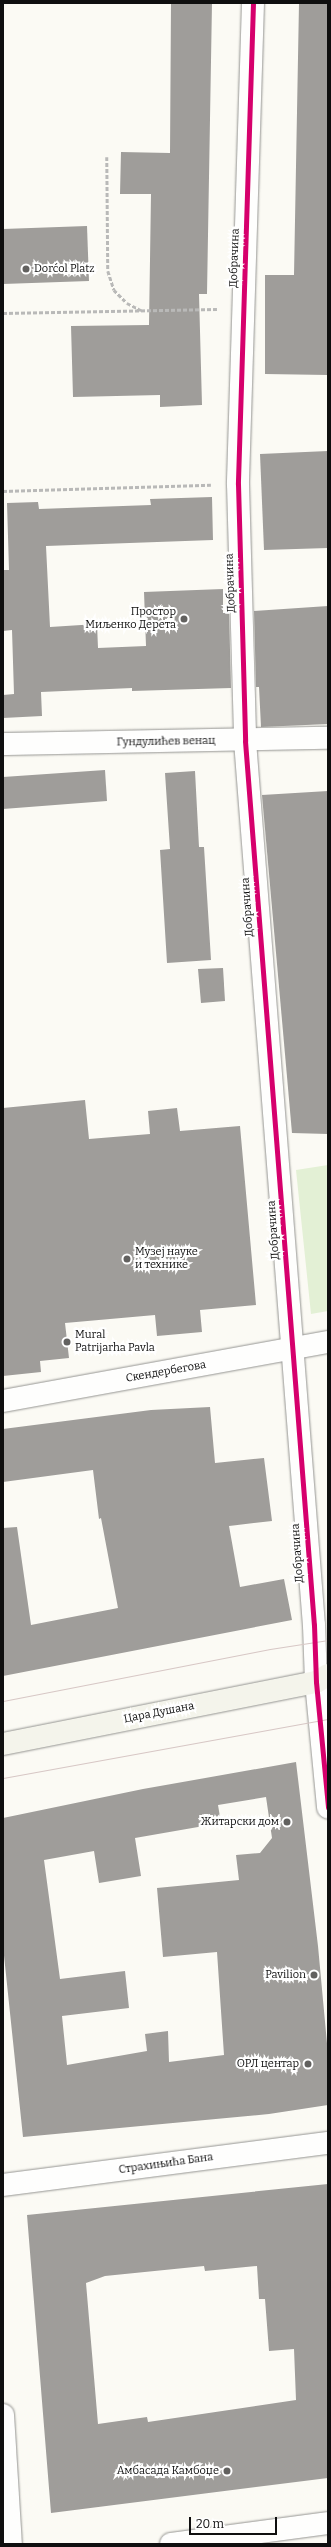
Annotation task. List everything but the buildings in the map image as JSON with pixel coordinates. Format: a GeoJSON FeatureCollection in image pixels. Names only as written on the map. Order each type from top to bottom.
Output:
{"type":"FeatureCollection","features":[{"type":"Feature","properties":{"kind":"main road","name":"Цара Душана"},"geometry":{"type":"LineString","coordinates":[[3,1744],[324,1681]]}},
{"type":"Feature","properties":{"kind":"street","name":"Добрачина"},"geometry":{"type":"LineString","coordinates":[[253,3],[238,484],[245,741],[293,1349],[324,1681],[328,1807]]}},
{"type":"Feature","properties":{"kind":"street","name":"Гундулићев венац"},"geometry":{"type":"LineString","coordinates":[[3,744],[245,741],[328,738]]}},
{"type":"Feature","properties":{"kind":"street","name":"Скендербегова"},"geometry":{"type":"LineString","coordinates":[[3,1401],[328,1342]]}},
{"type":"Feature","properties":{"kind":"street","name":"Страхињића Бана"},"geometry":{"type":"LineString","coordinates":[[3,2185],[328,2143]]}},
{"type":"Feature","properties":{"kind":"street"},"geometry":{"type":"LineString","coordinates":[[3,2415],[11,2544]]}},
{"type":"Feature","properties":{"kind":"street"},"geometry":{"type":"LineString","coordinates":[[171,2544],[328,2523]]}},
{"type":"Feature","properties":{"kind":"path"},"geometry":{"type":"LineString","coordinates":[[107,157],[108,271],[114,290],[127,303],[144,311]]}},
{"type":"Feature","properties":{"kind":"path"},"geometry":{"type":"LineString","coordinates":[[3,313],[243,309]]}},
{"type":"Feature","properties":{"kind":"path"},"geometry":{"type":"LineString","coordinates":[[3,491],[238,484]]}},
{"type":"Feature","properties":{"kind":"green space"},"geometry":{"type":"Polygon","coordinates":[[[328,1165],[328,1311],[311,1314],[296,1170],[328,1165]]]}},
{"type":"Feature","properties":{"kind":"tram line"},"geometry":{"type":"LineString","coordinates":[[3,1701],[270,1649],[328,1640]]}},
{"type":"Feature","properties":{"kind":"tram line"},"geometry":{"type":"LineString","coordinates":[[3,1778],[328,1719]]}},
{"type":"Feature","properties":{"kind":"cycle path"},"geometry":{"type":"LineString","coordinates":[[253,3],[238,484],[245,741],[314,1625],[316,1682],[328,1807]]}},
{"type":"Feature","properties":{"kind":"place","name":"Dorćol Platz"},"geometry":{"type":"Point","coordinates":[26,269]}},
{"type":"Feature","properties":{"kind":"place","name":"Простор Миљенко Дерета"},"geometry":{"type":"Point","coordinates":[184,619]}},
{"type":"Feature","properties":{"kind":"place","name":"Музеј науке и технике"},"geometry":{"type":"Point","coordinates":[127,1259]}},
{"type":"Feature","properties":{"kind":"place","name":"Mural Patrijarha Pavla"},"geometry":{"type":"Point","coordinates":[67,1342]}},
{"type":"Feature","properties":{"kind":"place","name":"Житарски дом"},"geometry":{"type":"Point","coordinates":[287,1822]}},
{"type":"Feature","properties":{"kind":"place","name":"Pavilion"},"geometry":{"type":"Point","coordinates":[314,1975]}},
{"type":"Feature","properties":{"kind":"place","name":"ОРЛ центар"},"geometry":{"type":"Point","coordinates":[308,2064]}},
{"type":"Feature","properties":{"kind":"place","name":"Амбасада Камбоџе"},"geometry":{"type":"Point","coordinates":[227,2471]}}]}
